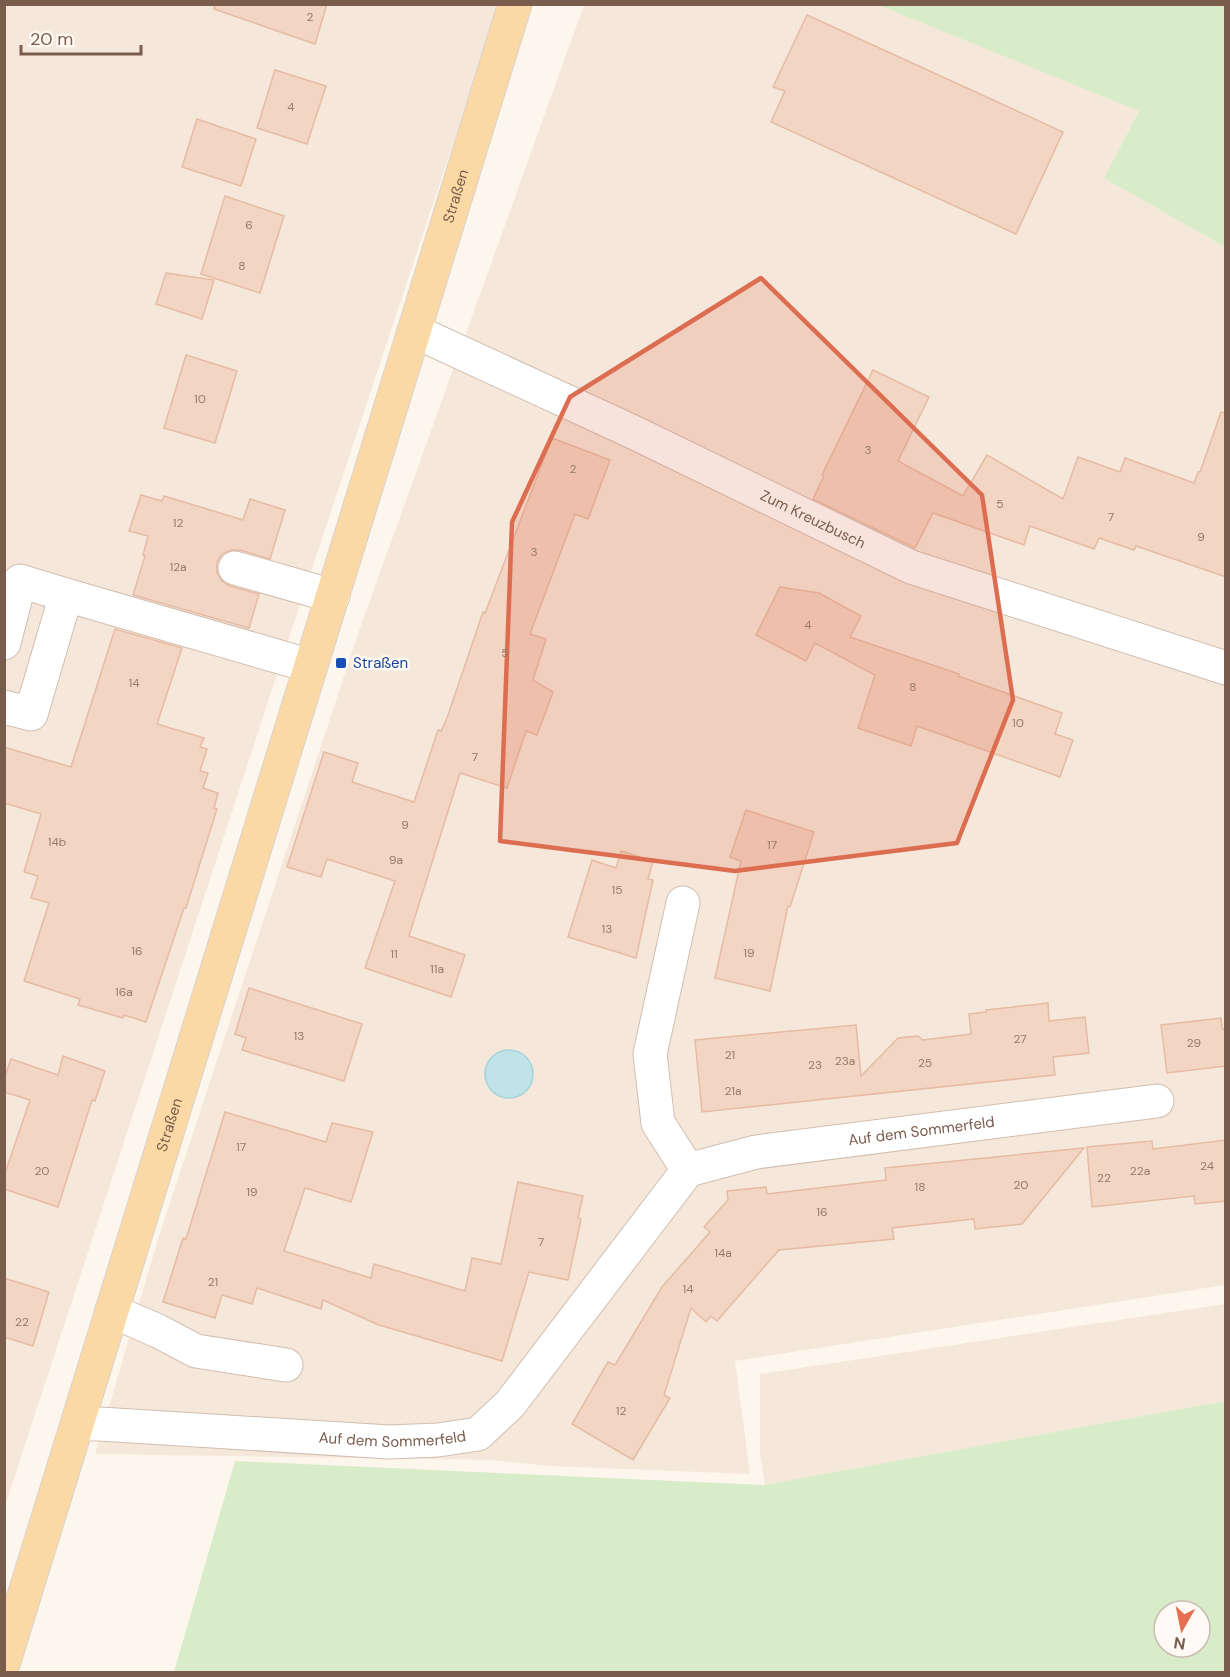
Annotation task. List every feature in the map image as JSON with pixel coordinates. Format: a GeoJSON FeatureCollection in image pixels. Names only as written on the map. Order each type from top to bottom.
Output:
{"type":"FeatureCollection","features":[{"type":"Feature","properties":{"kind":"main road","name":"Straßen"},"geometry":{"type":"LineString","coordinates":[[4,1661],[515,4]]}},
{"type":"Feature","properties":{"kind":"street","name":"Zum Kreuzbusch"},"geometry":{"type":"LineString","coordinates":[[414,331],[633,432],[911,567],[1226,668]]}},
{"type":"Feature","properties":{"kind":"street"},"geometry":{"type":"LineString","coordinates":[[235,568],[333,596]]}},
{"type":"Feature","properties":{"kind":"street"},"geometry":{"type":"LineString","coordinates":[[4,643],[20,581],[311,666]]}},
{"type":"Feature","properties":{"kind":"street"},"geometry":{"type":"LineString","coordinates":[[4,707],[31,714],[66,595]]}},
{"type":"Feature","properties":{"kind":"street"},"geometry":{"type":"LineString","coordinates":[[683,903],[650,1054],[658,1123],[688,1170]]}},
{"type":"Feature","properties":{"kind":"street","name":"Auf dem Sommerfeld"},"geometry":{"type":"LineString","coordinates":[[78,1424],[389,1442],[438,1440],[478,1434],[510,1404],[688,1170],[756,1152],[1157,1101]]}},
{"type":"Feature","properties":{"kind":"street"},"geometry":{"type":"LineString","coordinates":[[112,1311],[158,1331],[196,1352],[286,1365]]}},
{"type":"Feature","properties":{"kind":"highlighted area"},"geometry":{"type":"Polygon","coordinates":[[[761,278],[982,495],[1013,700],[957,843],[735,871],[500,841],[512,522],[570,397],[761,278]]]}},
{"type":"Feature","properties":{"kind":"shaded area"},"geometry":{"type":"Polygon","coordinates":[[[5,5],[499,5],[5,1506],[5,5]]]}},
{"type":"Feature","properties":{"kind":"shaded area"},"geometry":{"type":"Polygon","coordinates":[[[584,5],[881,5],[1139,111],[1104,178],[1225,247],[1225,1285],[735,1361],[750,1474],[549,1466],[491,1460],[95,1454],[158,1239],[359,631],[584,5]]]}},
{"type":"Feature","properties":{"kind":"shaded area"},"geometry":{"type":"Polygon","coordinates":[[[1225,1304],[1225,1401],[765,1485],[760,1454],[760,1374],[1225,1304]]]}},
{"type":"Feature","properties":{"kind":"green space"},"geometry":{"type":"Polygon","coordinates":[[[878,5],[1225,5],[1225,247],[1104,178],[1139,111],[878,5]]]}},
{"type":"Feature","properties":{"kind":"green space"},"geometry":{"type":"Polygon","coordinates":[[[1225,1401],[1225,1672],[174,1672],[235,1461],[764,1485],[1225,1401]]]}},
{"type":"Feature","properties":{"kind":"water"},"geometry":{"type":"Polygon","coordinates":[[[504,1050],[514,1050],[529,1060],[533,1074],[532,1083],[523,1094],[514,1098],[504,1098],[489,1088],[485,1079],[485,1069],[495,1054],[504,1050]]]}},
{"type":"Feature","properties":{"kind":"building"},"geometry":{"type":"Polygon","coordinates":[[[215,4],[327,4],[315,44],[214,9],[215,4]]]}},
{"type":"Feature","properties":{"kind":"building"},"geometry":{"type":"Polygon","coordinates":[[[807,15],[1063,132],[1016,234],[771,122],[785,91],[773,87],[807,15]]]}},
{"type":"Feature","properties":{"kind":"building"},"geometry":{"type":"Polygon","coordinates":[[[275,70],[326,86],[307,144],[257,128],[275,70]]]}},
{"type":"Feature","properties":{"kind":"building"},"geometry":{"type":"Polygon","coordinates":[[[197,119],[256,139],[241,186],[182,167],[197,119]]]}},
{"type":"Feature","properties":{"kind":"building"},"geometry":{"type":"Polygon","coordinates":[[[225,196],[284,216],[260,293],[201,274],[225,196]]]}},
{"type":"Feature","properties":{"kind":"building"},"geometry":{"type":"Polygon","coordinates":[[[166,273],[214,280],[202,319],[156,304],[166,273]]]}},
{"type":"Feature","properties":{"kind":"building"},"geometry":{"type":"Polygon","coordinates":[[[186,355],[237,371],[215,443],[164,428],[186,355]]]}},
{"type":"Feature","properties":{"kind":"building"},"geometry":{"type":"Polygon","coordinates":[[[873,370],[929,397],[898,461],[963,496],[987,455],[1063,499],[1078,457],[1120,472],[1125,458],[1194,483],[1221,412],[1226,413],[1226,577],[1136,546],[1134,550],[1099,538],[1094,549],[1030,526],[1024,545],[933,513],[915,548],[813,499],[824,476],[822,475],[873,370]]]}},
{"type":"Feature","properties":{"kind":"building"},"geometry":{"type":"Polygon","coordinates":[[[552,438],[610,460],[588,519],[575,514],[530,634],[546,639],[533,680],[553,692],[537,735],[526,731],[507,788],[460,773],[409,936],[465,955],[451,997],[365,968],[395,881],[327,859],[321,877],[287,867],[324,752],[358,763],[352,782],[414,802],[438,730],[441,731],[447,718],[483,612],[485,613],[552,438]]]}},
{"type":"Feature","properties":{"kind":"building"},"geometry":{"type":"Polygon","coordinates":[[[141,495],[162,501],[164,496],[243,520],[250,499],[285,510],[270,559],[240,550],[231,550],[222,554],[217,562],[217,573],[222,581],[230,586],[259,594],[249,628],[133,595],[145,556],[143,555],[148,536],[129,531],[141,495]]]}},
{"type":"Feature","properties":{"kind":"building"},"geometry":{"type":"Polygon","coordinates":[[[780,587],[819,593],[861,616],[850,637],[959,674],[958,676],[1062,713],[1055,734],[1073,740],[1060,777],[917,726],[911,746],[858,728],[875,675],[815,643],[806,661],[756,635],[780,587]]]}},
{"type":"Feature","properties":{"kind":"building"},"geometry":{"type":"Polygon","coordinates":[[[115,629],[182,648],[157,724],[204,738],[200,747],[207,749],[200,771],[208,773],[203,788],[218,793],[214,808],[217,809],[186,908],[184,908],[146,1022],[78,1005],[80,999],[24,981],[49,903],[31,898],[38,876],[24,872],[41,814],[4,803],[4,747],[71,767],[115,629]]]}},
{"type":"Feature","properties":{"kind":"building"},"geometry":{"type":"Polygon","coordinates":[[[746,810],[814,832],[790,907],[788,906],[770,991],[715,978],[741,861],[730,857],[746,810]]]}},
{"type":"Feature","properties":{"kind":"building"},"geometry":{"type":"Polygon","coordinates":[[[621,851],[653,861],[648,879],[653,880],[636,958],[568,937],[592,860],[616,868],[621,851]]]}},
{"type":"Feature","properties":{"kind":"building"},"geometry":{"type":"Polygon","coordinates":[[[249,988],[362,1024],[344,1081],[242,1050],[246,1038],[235,1034],[249,988]]]}},
{"type":"Feature","properties":{"kind":"building"},"geometry":{"type":"Polygon","coordinates":[[[1048,1003],[1049,1021],[1085,1017],[1089,1053],[1053,1057],[1055,1075],[702,1112],[695,1040],[856,1025],[861,1076],[898,1038],[918,1036],[923,1040],[971,1034],[969,1014],[1048,1003]]]}},
{"type":"Feature","properties":{"kind":"building"},"geometry":{"type":"Polygon","coordinates":[[[1221,1018],[1222,1028],[1226,1031],[1226,1066],[1167,1073],[1161,1025],[1221,1018]]]}},
{"type":"Feature","properties":{"kind":"building"},"geometry":{"type":"Polygon","coordinates":[[[63,1056],[105,1071],[95,1101],[92,1100],[58,1207],[4,1189],[4,1176],[30,1100],[4,1092],[4,1079],[11,1059],[58,1075],[63,1056]]]}},
{"type":"Feature","properties":{"kind":"building"},"geometry":{"type":"Polygon","coordinates":[[[225,1112],[326,1142],[332,1123],[373,1132],[351,1202],[305,1188],[284,1251],[371,1278],[374,1264],[465,1291],[472,1258],[501,1264],[518,1182],[583,1196],[578,1218],[581,1219],[568,1280],[529,1272],[502,1361],[379,1325],[323,1300],[321,1309],[257,1288],[252,1304],[222,1295],[215,1318],[163,1302],[183,1238],[186,1239],[225,1112]]]}},
{"type":"Feature","properties":{"kind":"building"},"geometry":{"type":"Polygon","coordinates":[[[1226,1140],[1226,1201],[1195,1204],[1194,1196],[1092,1207],[1087,1147],[1152,1141],[1153,1149],[1226,1140]]]}},
{"type":"Feature","properties":{"kind":"building"},"geometry":{"type":"Polygon","coordinates":[[[1084,1148],[1022,1224],[975,1229],[974,1219],[892,1228],[894,1239],[779,1250],[717,1321],[711,1316],[706,1322],[691,1308],[664,1395],[670,1398],[633,1460],[572,1424],[608,1362],[615,1365],[662,1287],[710,1232],[704,1227],[728,1200],[727,1191],[766,1187],[767,1194],[886,1180],[885,1168],[1084,1148]]]}},
{"type":"Feature","properties":{"kind":"building"},"geometry":{"type":"Polygon","coordinates":[[[4,1278],[49,1292],[33,1346],[4,1337],[4,1278]]]}},
{"type":"Feature","properties":{"kind":"place","name":"Straßen"},"geometry":{"type":"Point","coordinates":[341,663]}}]}
